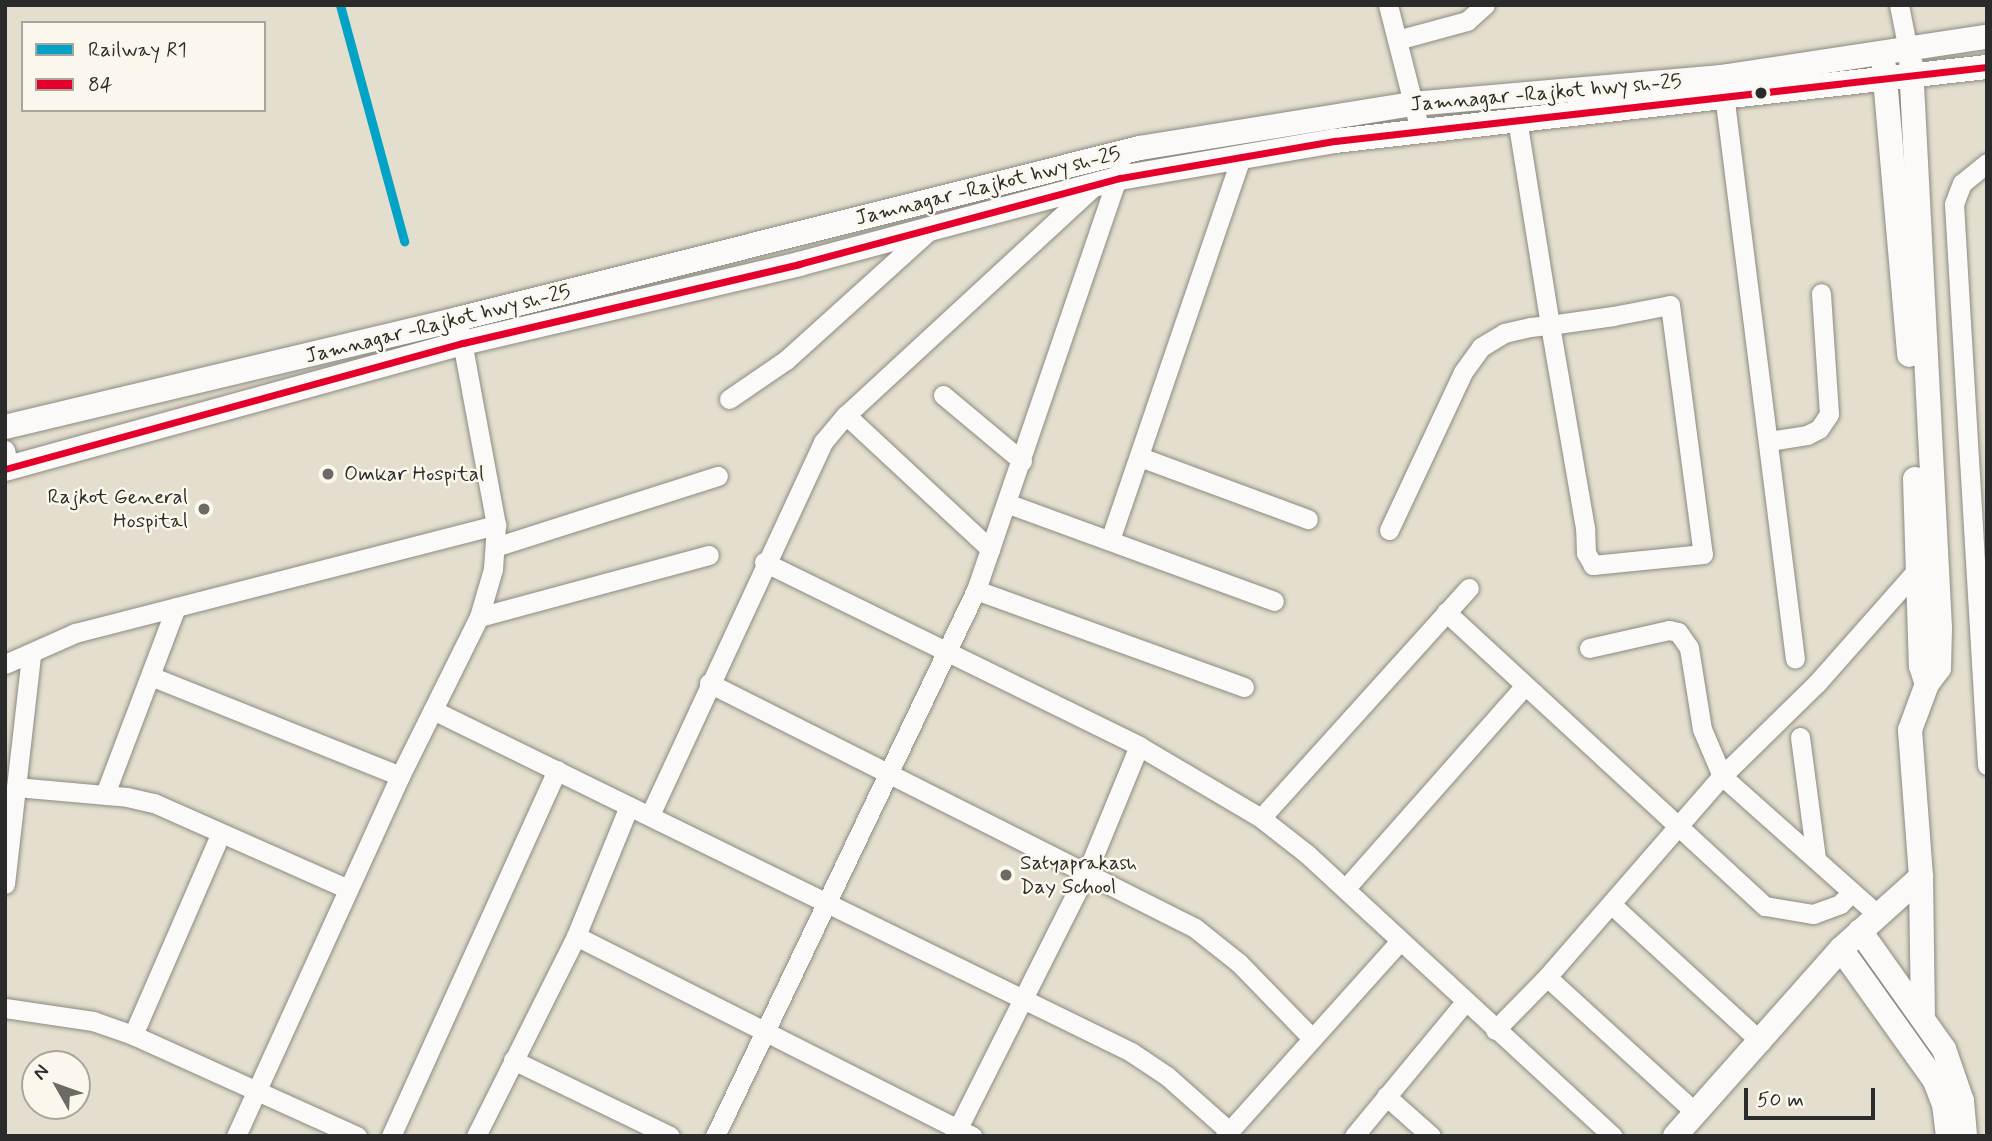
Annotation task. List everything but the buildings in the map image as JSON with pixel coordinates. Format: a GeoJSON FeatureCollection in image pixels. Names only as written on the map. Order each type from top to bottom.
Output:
{"type":"FeatureCollection","features":[{"type":"Feature","properties":{"kind":"main road","name":"Jamnagar -Rajkot hwy sh-25"},"geometry":{"type":"LineString","coordinates":[[5,427],[461,331],[1122,152],[1413,104],[1721,77],[1987,37]]}},
{"type":"Feature","properties":{"kind":"main road"},"geometry":{"type":"LineString","coordinates":[[1908,50],[1913,79],[1940,628],[1939,668],[1927,684],[1910,730],[1921,877],[1923,1018]]}},
{"type":"Feature","properties":{"kind":"main road"},"geometry":{"type":"LineString","coordinates":[[1882,53],[1913,397],[1921,666],[1927,684]]}},
{"type":"Feature","properties":{"kind":"main road"},"geometry":{"type":"LineString","coordinates":[[6,462],[461,331],[932,228],[1120,178],[1420,131],[1724,94],[1913,79],[1987,67]]}},
{"type":"Feature","properties":{"kind":"main road"},"geometry":{"type":"LineString","coordinates":[[1675,1136],[1842,948],[1921,877]]}},
{"type":"Feature","properties":{"kind":"main road"},"geometry":{"type":"LineString","coordinates":[[1860,931],[1923,1018],[1955,1075],[1965,1136]]}},
{"type":"Feature","properties":{"kind":"main road"},"geometry":{"type":"LineString","coordinates":[[1842,948],[1935,1081],[1944,1104],[1948,1136]]}},
{"type":"Feature","properties":{"kind":"street"},"geometry":{"type":"LineString","coordinates":[[1388,5],[1420,131]]}},
{"type":"Feature","properties":{"kind":"street"},"geometry":{"type":"LineString","coordinates":[[1397,40],[1468,21],[1485,5]]}},
{"type":"Feature","properties":{"kind":"street"},"geometry":{"type":"LineString","coordinates":[[1899,5],[1908,50]]}},
{"type":"Feature","properties":{"kind":"street"},"geometry":{"type":"LineString","coordinates":[[1724,94],[1795,659]]}},
{"type":"Feature","properties":{"kind":"street"},"geometry":{"type":"LineString","coordinates":[[1389,530],[1463,372],[1481,347],[1504,333],[1550,325],[1670,305],[1703,554],[1592,565],[1586,553],[1550,325],[1517,119]]}},
{"type":"Feature","properties":{"kind":"street"},"geometry":{"type":"LineString","coordinates":[[715,1136],[761,1033],[830,903],[976,590],[1009,504],[1120,178],[1122,152]]}},
{"type":"Feature","properties":{"kind":"street"},"geometry":{"type":"LineString","coordinates":[[1110,540],[1241,157]]}},
{"type":"Feature","properties":{"kind":"street"},"geometry":{"type":"LineString","coordinates":[[1987,163],[1962,183],[1954,204],[1987,765]]}},
{"type":"Feature","properties":{"kind":"street"},"geometry":{"type":"LineString","coordinates":[[650,815],[764,562],[823,442],[846,415],[1096,184]]}},
{"type":"Feature","properties":{"kind":"street"},"geometry":{"type":"LineString","coordinates":[[729,399],[786,360],[932,228]]}},
{"type":"Feature","properties":{"kind":"street"},"geometry":{"type":"LineString","coordinates":[[1769,441],[1807,435],[1819,429],[1829,414],[1821,293]]}},
{"type":"Feature","properties":{"kind":"street"},"geometry":{"type":"LineString","coordinates":[[236,1136],[401,776],[480,617],[495,547],[496,524],[461,331]]}},
{"type":"Feature","properties":{"kind":"street"},"geometry":{"type":"LineString","coordinates":[[943,395],[1022,461]]}},
{"type":"Feature","properties":{"kind":"street"},"geometry":{"type":"LineString","coordinates":[[846,415],[990,549]]}},
{"type":"Feature","properties":{"kind":"street"},"geometry":{"type":"LineString","coordinates":[[1140,457],[1308,519]]}},
{"type":"Feature","properties":{"kind":"street"},"geometry":{"type":"LineString","coordinates":[[495,547],[718,476]]}},
{"type":"Feature","properties":{"kind":"street"},"geometry":{"type":"LineString","coordinates":[[1009,504],[1274,601]]}},
{"type":"Feature","properties":{"kind":"street"},"geometry":{"type":"LineString","coordinates":[[5,664],[31,655],[75,633],[496,524]]}},
{"type":"Feature","properties":{"kind":"street"},"geometry":{"type":"LineString","coordinates":[[480,617],[709,555]]}},
{"type":"Feature","properties":{"kind":"street"},"geometry":{"type":"LineString","coordinates":[[764,562],[1139,746],[1261,818],[1345,888],[1464,1003],[1613,1136]]}},
{"type":"Feature","properties":{"kind":"street"},"geometry":{"type":"LineString","coordinates":[[1495,1030],[1547,977],[1722,776],[1817,683],[1917,570]]}},
{"type":"Feature","properties":{"kind":"street"},"geometry":{"type":"LineString","coordinates":[[1261,818],[1469,588]]}},
{"type":"Feature","properties":{"kind":"street"},"geometry":{"type":"LineString","coordinates":[[976,590],[1244,687]]}},
{"type":"Feature","properties":{"kind":"street"},"geometry":{"type":"LineString","coordinates":[[106,794],[153,677],[176,607]]}},
{"type":"Feature","properties":{"kind":"street"},"geometry":{"type":"LineString","coordinates":[[1446,612],[1677,829],[1765,906],[1813,914],[1840,904],[1852,892]]}},
{"type":"Feature","properties":{"kind":"street"},"geometry":{"type":"LineString","coordinates":[[1589,648],[1669,630],[1685,639],[1702,729],[1722,776],[1877,914]]}},
{"type":"Feature","properties":{"kind":"street"},"geometry":{"type":"LineString","coordinates":[[5,884],[16,788],[14,735],[31,655]]}},
{"type":"Feature","properties":{"kind":"street"},"geometry":{"type":"LineString","coordinates":[[153,677],[401,776]]}},
{"type":"Feature","properties":{"kind":"street"},"geometry":{"type":"LineString","coordinates":[[709,683],[1195,928],[1239,963],[1312,1038]]}},
{"type":"Feature","properties":{"kind":"street"},"geometry":{"type":"LineString","coordinates":[[1345,888],[1524,687]]}},
{"type":"Feature","properties":{"kind":"street"},"geometry":{"type":"LineString","coordinates":[[433,710],[1131,1052],[1167,1076],[1227,1133],[1399,941]]}},
{"type":"Feature","properties":{"kind":"street"},"geometry":{"type":"LineString","coordinates":[[1800,737],[1816,858]]}},
{"type":"Feature","properties":{"kind":"street"},"geometry":{"type":"LineString","coordinates":[[576,936],[961,1133],[1087,872],[1139,746]]}},
{"type":"Feature","properties":{"kind":"street"},"geometry":{"type":"LineString","coordinates":[[391,1136],[556,770]]}},
{"type":"Feature","properties":{"kind":"street"},"geometry":{"type":"LineString","coordinates":[[16,788],[106,794],[153,803],[348,890]]}},
{"type":"Feature","properties":{"kind":"street"},"geometry":{"type":"LineString","coordinates":[[476,1136],[576,936],[629,806]]}},
{"type":"Feature","properties":{"kind":"street"},"geometry":{"type":"LineString","coordinates":[[133,1035],[220,835]]}},
{"type":"Feature","properties":{"kind":"street"},"geometry":{"type":"LineString","coordinates":[[1611,904],[1760,1042]]}},
{"type":"Feature","properties":{"kind":"street"},"geometry":{"type":"LineString","coordinates":[[1547,977],[1696,1113]]}},
{"type":"Feature","properties":{"kind":"street"},"geometry":{"type":"LineString","coordinates":[[1353,1136],[1464,1003]]}},
{"type":"Feature","properties":{"kind":"street"},"geometry":{"type":"LineString","coordinates":[[5,1008],[93,1021],[133,1035],[357,1136]]}},
{"type":"Feature","properties":{"kind":"street"},"geometry":{"type":"LineString","coordinates":[[513,1060],[670,1136]]}},
{"type":"Feature","properties":{"kind":"street"},"geometry":{"type":"LineString","coordinates":[[1386,1096],[1431,1136]]}},
{"type":"Feature","properties":{"kind":"rail line","name":"R1"},"geometry":{"type":"LineString","coordinates":[[340,5],[404,241]]}},
{"type":"Feature","properties":{"kind":"transit line","name":"84"},"geometry":{"type":"LineString","coordinates":[[5,469],[463,343],[799,264],[1120,178],[1335,141],[1987,67]]}},
{"type":"Feature","properties":{"kind":"place","name":"Omkar Hospital"},"geometry":{"type":"Point","coordinates":[328,474]}},
{"type":"Feature","properties":{"kind":"place","name":"Rajkot General Hospital"},"geometry":{"type":"Point","coordinates":[204,509]}},
{"type":"Feature","properties":{"kind":"place","name":"Satyaprakash Day School"},"geometry":{"type":"Point","coordinates":[1006,875]}}]}
